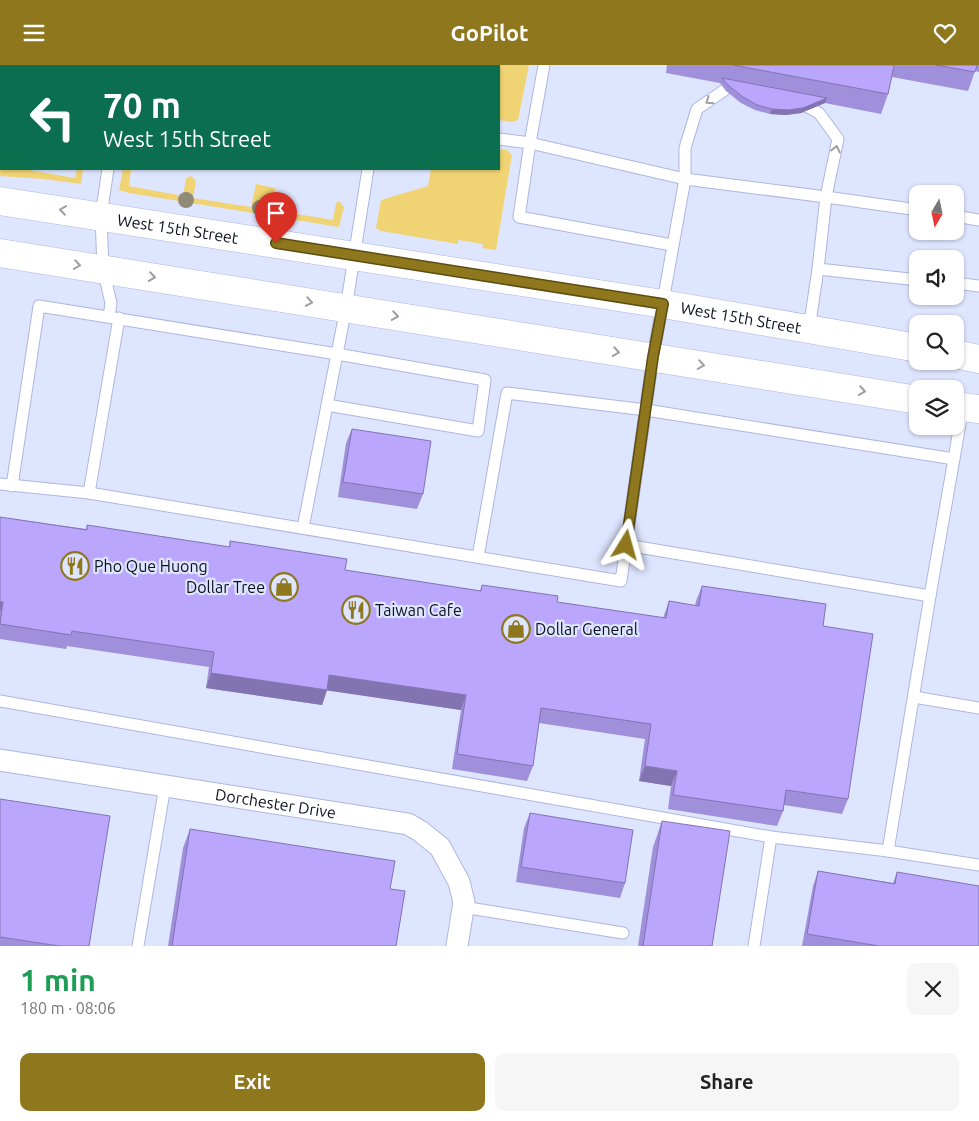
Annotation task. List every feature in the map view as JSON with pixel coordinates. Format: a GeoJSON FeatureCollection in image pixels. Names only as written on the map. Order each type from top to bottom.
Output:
{"type":"FeatureCollection","features":[{"type":"Feature","properties":{"kind":"main road","name":"West 15th Street"},"geometry":{"type":"LineString","coordinates":[[0,201],[101,215],[663,304],[909,346]]}},
{"type":"Feature","properties":{"kind":"main road"},"geometry":{"type":"LineString","coordinates":[[0,253],[909,399]]}},
{"type":"Feature","properties":{"kind":"main road"},"geometry":{"type":"LineString","coordinates":[[964,356],[979,359]]}},
{"type":"Feature","properties":{"kind":"street","name":"Dorchester Drive"},"geometry":{"type":"LineString","coordinates":[[0,759],[408,824],[440,847],[459,882],[464,902],[457,946]]}},
{"type":"Feature","properties":{"kind":"lane"},"geometry":{"type":"LineString","coordinates":[[544,65],[518,217],[672,245]]}},
{"type":"Feature","properties":{"kind":"lane"},"geometry":{"type":"LineString","coordinates":[[0,484],[89,493],[621,581],[653,357],[685,179],[685,148],[697,109],[730,87],[747,90]]}},
{"type":"Feature","properties":{"kind":"lane"},"geometry":{"type":"LineString","coordinates":[[790,98],[819,113],[838,139],[826,197],[809,329]]}},
{"type":"Feature","properties":{"kind":"lane"},"geometry":{"type":"LineString","coordinates":[[500,139],[530,143],[685,179],[909,210]]}},
{"type":"Feature","properties":{"kind":"lane"},"geometry":{"type":"LineString","coordinates":[[89,493],[114,318],[103,269],[101,215],[108,170]]}},
{"type":"Feature","properties":{"kind":"lane"},"geometry":{"type":"LineString","coordinates":[[303,528],[346,309],[368,170]]}},
{"type":"Feature","properties":{"kind":"lane"},"geometry":{"type":"LineString","coordinates":[[964,218],[979,220]]}},
{"type":"Feature","properties":{"kind":"lane"},"geometry":{"type":"LineString","coordinates":[[818,269],[909,279]]}},
{"type":"Feature","properties":{"kind":"lane"},"geometry":{"type":"LineString","coordinates":[[964,284],[979,286]]}},
{"type":"Feature","properties":{"kind":"lane"},"geometry":{"type":"LineString","coordinates":[[12,486],[39,306],[485,380],[478,431],[327,405]]}},
{"type":"Feature","properties":{"kind":"lane"},"geometry":{"type":"LineString","coordinates":[[478,557],[507,393],[646,411],[954,459]]}},
{"type":"Feature","properties":{"kind":"lane"},"geometry":{"type":"LineString","coordinates":[[888,851],[954,459],[966,407]]}},
{"type":"Feature","properties":{"kind":"lane"},"geometry":{"type":"LineString","coordinates":[[626,545],[930,596]]}},
{"type":"Feature","properties":{"kind":"lane"},"geometry":{"type":"LineString","coordinates":[[914,697],[979,707]]}},
{"type":"Feature","properties":{"kind":"lane"},"geometry":{"type":"LineString","coordinates":[[0,701],[771,837],[888,851],[979,865]]}},
{"type":"Feature","properties":{"kind":"lane"},"geometry":{"type":"LineString","coordinates":[[138,946],[165,786]]}},
{"type":"Feature","properties":{"kind":"lane"},"geometry":{"type":"LineString","coordinates":[[754,946],[771,837]]}},
{"type":"Feature","properties":{"kind":"lane"},"geometry":{"type":"LineString","coordinates":[[463,907],[623,933]]}},
{"type":"Feature","properties":{"kind":"shaded area"},"geometry":{"type":"Polygon","coordinates":[[[500,65],[529,65],[518,120],[512,122],[500,120],[500,65]]]}},
{"type":"Feature","properties":{"kind":"shaded area"},"geometry":{"type":"Polygon","coordinates":[[[500,149],[507,150],[512,155],[496,250],[482,248],[483,244],[458,240],[458,244],[381,231],[376,228],[381,200],[428,186],[431,170],[500,170],[500,149]]]}},
{"type":"Feature","properties":{"kind":"shaded area"},"geometry":{"type":"Polygon","coordinates":[[[0,170],[29,170],[75,178],[77,170],[83,170],[81,184],[0,176],[0,170]]]}},
{"type":"Feature","properties":{"kind":"shaded area"},"geometry":{"type":"Polygon","coordinates":[[[123,170],[131,170],[129,186],[183,196],[186,178],[191,176],[196,181],[193,198],[251,207],[256,184],[275,188],[272,210],[333,220],[336,203],[339,201],[344,207],[339,227],[119,190],[123,170]]]}},
{"type":"Feature","properties":{"kind":"building"},"geometry":{"type":"Polygon","coordinates":[[[733,65],[894,65],[888,94],[733,65]]]}},
{"type":"Feature","properties":{"kind":"building"},"geometry":{"type":"Polygon","coordinates":[[[936,65],[977,65],[975,72],[936,65]]]}},
{"type":"Feature","properties":{"kind":"building"},"geometry":{"type":"Polygon","coordinates":[[[722,78],[827,98],[803,108],[788,110],[772,109],[757,105],[743,97],[722,78]]]}},
{"type":"Feature","properties":{"kind":"building"},"geometry":{"type":"Polygon","coordinates":[[[352,429],[431,441],[423,494],[343,482],[352,429]]]}},
{"type":"Feature","properties":{"kind":"building"},"geometry":{"type":"Polygon","coordinates":[[[0,517],[87,530],[87,525],[230,547],[230,541],[347,559],[345,570],[481,591],[482,585],[558,596],[557,602],[666,618],[669,601],[699,606],[702,586],[826,604],[823,626],[873,634],[848,799],[786,790],[783,811],[673,795],[677,771],[645,766],[651,724],[541,708],[533,766],[457,754],[466,695],[329,675],[327,690],[211,673],[214,652],[72,631],[71,635],[0,624],[3,602],[0,602],[0,517]]]}},
{"type":"Feature","properties":{"kind":"building"},"geometry":{"type":"Polygon","coordinates":[[[0,799],[110,816],[89,946],[59,946],[0,937],[0,799]]]}},
{"type":"Feature","properties":{"kind":"building"},"geometry":{"type":"Polygon","coordinates":[[[530,813],[633,830],[625,883],[521,867],[530,813]]]}},
{"type":"Feature","properties":{"kind":"building"},"geometry":{"type":"Polygon","coordinates":[[[662,821],[730,831],[712,946],[643,946],[662,821]]]}},
{"type":"Feature","properties":{"kind":"building"},"geometry":{"type":"Polygon","coordinates":[[[190,829],[395,861],[390,889],[405,891],[396,946],[172,946],[190,829]]]}},
{"type":"Feature","properties":{"kind":"building"},"geometry":{"type":"Polygon","coordinates":[[[818,871],[895,884],[897,872],[979,886],[979,946],[879,946],[807,934],[818,871]]]}},
{"type":"Feature","properties":{"kind":"place","name":"Pho Que Huong"},"geometry":{"type":"Point","coordinates":[75,566]}},
{"type":"Feature","properties":{"kind":"place","name":"Dollar Tree"},"geometry":{"type":"Point","coordinates":[284,587]}},
{"type":"Feature","properties":{"kind":"place","name":"Taiwan Cafe"},"geometry":{"type":"Point","coordinates":[356,610]}},
{"type":"Feature","properties":{"kind":"place","name":"Dollar General"},"geometry":{"type":"Point","coordinates":[516,629]}},
{"type":"Feature","properties":{"kind":"route"},"geometry":{"type":"LineString","coordinates":[[276,243],[663,304],[653,357],[626,545]]}}]}
